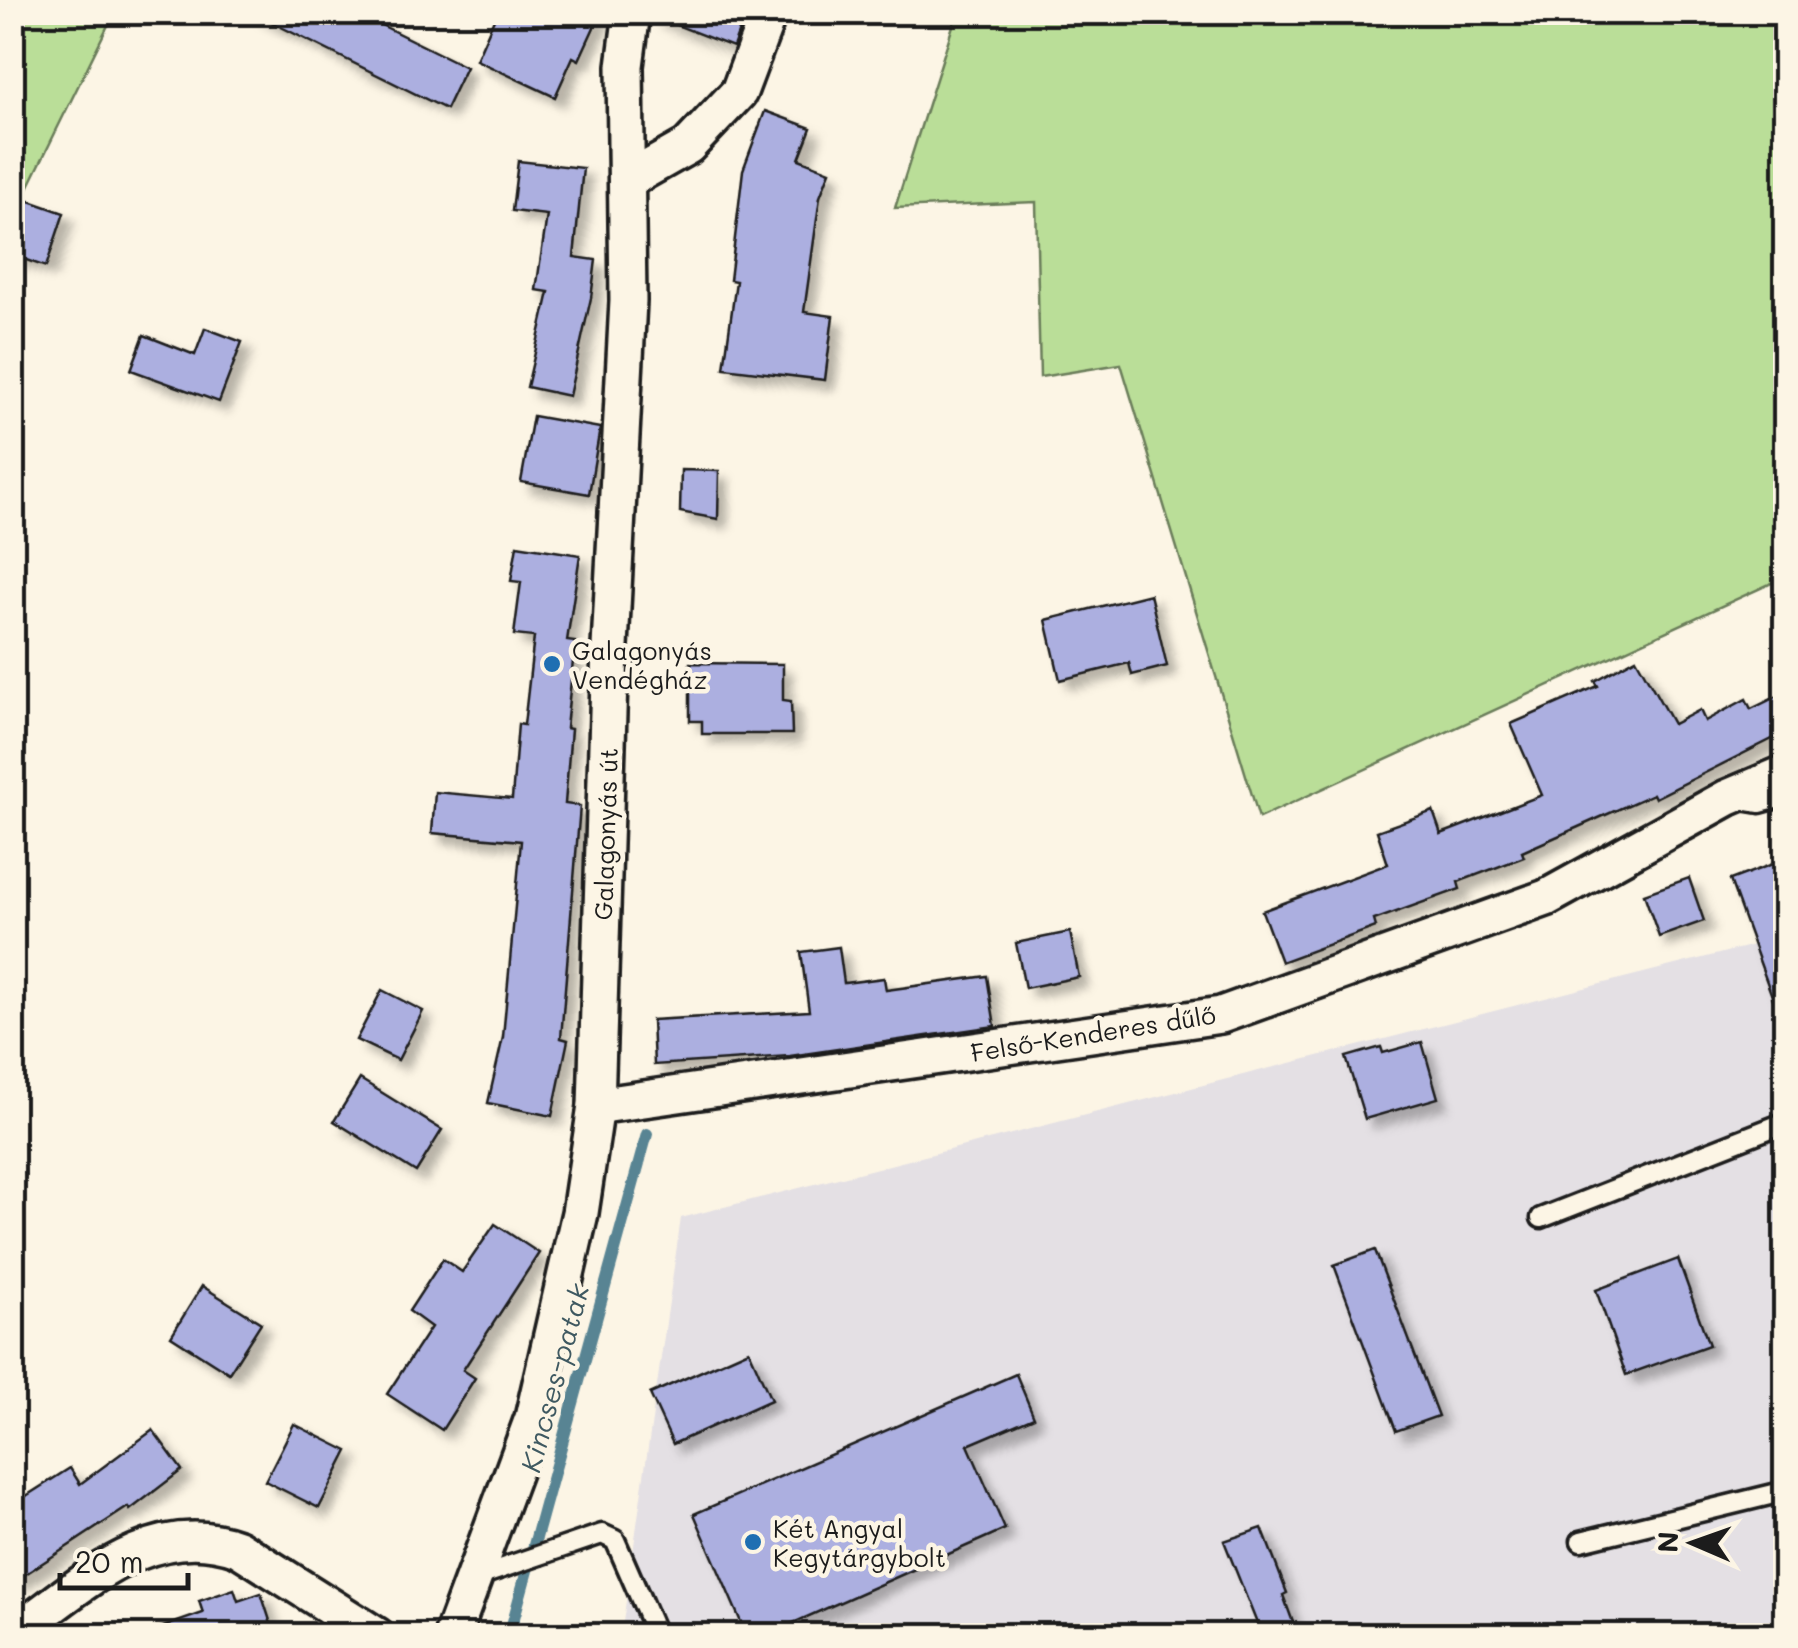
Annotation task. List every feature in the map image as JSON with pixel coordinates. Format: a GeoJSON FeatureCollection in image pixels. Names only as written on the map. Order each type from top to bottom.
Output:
{"type":"FeatureCollection","features":[{"type":"Feature","properties":{"kind":"street","name":"Galagonyás út"},"geometry":{"type":"LineString","coordinates":[[452,1636],[533,1418],[580,1212],[596,1106],[610,647],[628,301],[624,66],[632,12]]}},
{"type":"Feature","properties":{"kind":"street"},"geometry":{"type":"LineString","coordinates":[[628,180],[688,146],[739,92],[769,12]]}},
{"type":"Feature","properties":{"kind":"street","name":"Felső-Kenderes dűlő"},"geometry":{"type":"LineString","coordinates":[[596,1106],[1221,1015],[1546,898],[1728,798],[1786,773]]}},
{"type":"Feature","properties":{"kind":"street"},"geometry":{"type":"LineString","coordinates":[[12,1635],[121,1559],[150,1544],[212,1538],[238,1548],[377,1636]]}},
{"type":"Feature","properties":{"kind":"lane","name":"Felső-Kenderes dűlő"},"geometry":{"type":"LineString","coordinates":[[1728,798],[1760,802],[1786,796]]}},
{"type":"Feature","properties":{"kind":"lane"},"geometry":{"type":"LineString","coordinates":[[1541,1218],[1786,1122]]}},
{"type":"Feature","properties":{"kind":"lane"},"geometry":{"type":"LineString","coordinates":[[1581,1542],[1786,1490]]}},
{"type":"Feature","properties":{"kind":"lane"},"geometry":{"type":"LineString","coordinates":[[476,1578],[602,1534],[615,1540],[657,1636]]}},
{"type":"Feature","properties":{"kind":"shaded area"},"geometry":{"type":"Polygon","coordinates":[[[1785,937],[1785,1635],[621,1636],[681,1218],[1785,937]]]}},
{"type":"Feature","properties":{"kind":"green space"},"geometry":{"type":"Polygon","coordinates":[[[13,12],[114,13],[28,188],[13,187],[13,12]]]}},
{"type":"Feature","properties":{"kind":"green space"},"geometry":{"type":"Polygon","coordinates":[[[957,13],[1785,13],[1785,577],[1259,818],[1121,364],[1040,377],[1036,202],[895,208],[957,13]]]}},
{"type":"Feature","properties":{"kind":"building"},"geometry":{"type":"Polygon","coordinates":[[[251,12],[355,12],[466,67],[446,109],[251,12]]]}},
{"type":"Feature","properties":{"kind":"building"},"geometry":{"type":"Polygon","coordinates":[[[497,12],[601,12],[579,60],[573,57],[555,97],[476,60],[497,12]]]}},
{"type":"Feature","properties":{"kind":"building"},"geometry":{"type":"Polygon","coordinates":[[[653,12],[746,12],[733,47],[653,16],[653,12]]]}},
{"type":"Feature","properties":{"kind":"building"},"geometry":{"type":"Polygon","coordinates":[[[765,111],[811,128],[799,159],[830,171],[820,197],[804,312],[833,316],[825,380],[724,368],[736,281],[730,280],[743,170],[765,111]]]}},
{"type":"Feature","properties":{"kind":"building"},"geometry":{"type":"Polygon","coordinates":[[[518,161],[583,168],[574,257],[596,260],[569,396],[527,387],[549,292],[536,290],[547,215],[512,211],[518,161]]]}},
{"type":"Feature","properties":{"kind":"building"},"geometry":{"type":"Polygon","coordinates":[[[24,199],[64,213],[46,267],[12,255],[12,235],[24,199]]]}},
{"type":"Feature","properties":{"kind":"building"},"geometry":{"type":"Polygon","coordinates":[[[205,328],[242,342],[219,402],[131,370],[144,335],[195,355],[205,328]]]}},
{"type":"Feature","properties":{"kind":"building"},"geometry":{"type":"Polygon","coordinates":[[[533,416],[600,428],[589,494],[521,482],[533,416]]]}},
{"type":"Feature","properties":{"kind":"building"},"geometry":{"type":"Polygon","coordinates":[[[681,470],[719,471],[718,519],[680,512],[681,470]]]}},
{"type":"Feature","properties":{"kind":"building"},"geometry":{"type":"Polygon","coordinates":[[[517,545],[580,555],[567,641],[575,642],[566,728],[571,729],[565,804],[580,806],[561,1038],[568,1040],[552,1116],[488,1103],[503,1037],[521,841],[432,833],[435,792],[512,799],[518,724],[524,725],[534,637],[514,635],[521,582],[511,581],[517,545]]]}},
{"type":"Feature","properties":{"kind":"building"},"geometry":{"type":"Polygon","coordinates":[[[1150,594],[1167,666],[1132,675],[1129,663],[1060,680],[1046,620],[1150,594]]]}},
{"type":"Feature","properties":{"kind":"building"},"geometry":{"type":"Polygon","coordinates":[[[1636,658],[1673,724],[1700,710],[1705,721],[1746,699],[1751,709],[1786,692],[1786,732],[1655,798],[1653,794],[1522,852],[1524,857],[1458,882],[1460,889],[1374,920],[1376,927],[1281,962],[1262,911],[1388,864],[1377,831],[1433,811],[1441,834],[1542,795],[1511,724],[1598,686],[1595,681],[1636,658]]]}},
{"type":"Feature","properties":{"kind":"building"},"geometry":{"type":"Polygon","coordinates":[[[690,663],[783,664],[783,700],[791,701],[792,734],[702,734],[702,721],[690,721],[690,663]]]}},
{"type":"Feature","properties":{"kind":"building"},"geometry":{"type":"Polygon","coordinates":[[[1786,859],[1786,1021],[1781,1021],[1730,880],[1786,859]]]}},
{"type":"Feature","properties":{"kind":"building"},"geometry":{"type":"Polygon","coordinates":[[[1689,878],[1704,921],[1659,937],[1644,894],[1689,878]]]}},
{"type":"Feature","properties":{"kind":"building"},"geometry":{"type":"Polygon","coordinates":[[[1070,932],[1079,977],[1025,988],[1016,943],[1070,932]]]}},
{"type":"Feature","properties":{"kind":"building"},"geometry":{"type":"Polygon","coordinates":[[[839,947],[844,983],[884,978],[886,990],[987,976],[995,1026],[790,1056],[654,1065],[652,1020],[809,1011],[801,952],[839,947]]]}},
{"type":"Feature","properties":{"kind":"building"},"geometry":{"type":"Polygon","coordinates":[[[382,990],[423,1011],[398,1060],[356,1040],[382,990]]]}},
{"type":"Feature","properties":{"kind":"building"},"geometry":{"type":"Polygon","coordinates":[[[1422,1042],[1438,1098],[1365,1119],[1346,1057],[1381,1047],[1383,1053],[1422,1042]]]}},
{"type":"Feature","properties":{"kind":"building"},"geometry":{"type":"Polygon","coordinates":[[[360,1079],[442,1130],[416,1172],[334,1121],[360,1079]]]}},
{"type":"Feature","properties":{"kind":"building"},"geometry":{"type":"Polygon","coordinates":[[[495,1224],[539,1253],[463,1370],[475,1378],[442,1430],[387,1394],[431,1327],[409,1311],[443,1259],[462,1272],[495,1224]]]}},
{"type":"Feature","properties":{"kind":"building"},"geometry":{"type":"Polygon","coordinates":[[[1375,1250],[1438,1416],[1396,1431],[1334,1265],[1375,1250]]]}},
{"type":"Feature","properties":{"kind":"building"},"geometry":{"type":"Polygon","coordinates":[[[1678,1259],[1709,1345],[1626,1375],[1596,1290],[1678,1259]]]}},
{"type":"Feature","properties":{"kind":"building"},"geometry":{"type":"Polygon","coordinates":[[[202,1286],[261,1323],[229,1373],[171,1336],[202,1286]]]}},
{"type":"Feature","properties":{"kind":"building"},"geometry":{"type":"Polygon","coordinates":[[[749,1350],[771,1400],[673,1444],[650,1394],[749,1350]]]}},
{"type":"Feature","properties":{"kind":"building"},"geometry":{"type":"Polygon","coordinates":[[[1016,1374],[1034,1417],[968,1445],[1005,1529],[764,1636],[747,1636],[694,1514],[1016,1374]]]}},
{"type":"Feature","properties":{"kind":"building"},"geometry":{"type":"Polygon","coordinates":[[[294,1424],[348,1451],[319,1508],[265,1481],[294,1424]]]}},
{"type":"Feature","properties":{"kind":"building"},"geometry":{"type":"Polygon","coordinates":[[[153,1430],[182,1470],[130,1510],[128,1507],[12,1583],[12,1505],[70,1468],[80,1484],[153,1430]]]}},
{"type":"Feature","properties":{"kind":"building"},"geometry":{"type":"Polygon","coordinates":[[[1262,1528],[1287,1593],[1283,1595],[1298,1636],[1262,1636],[1224,1541],[1262,1528]]]}},
{"type":"Feature","properties":{"kind":"building"},"geometry":{"type":"Polygon","coordinates":[[[234,1589],[238,1601],[261,1593],[275,1636],[155,1636],[154,1630],[203,1613],[199,1601],[234,1589]]]}},
{"type":"Feature","properties":{"kind":"waterway","name":"Kincses-patak"},"geometry":{"type":"LineString","coordinates":[[509,1636],[647,1134]]}},
{"type":"Feature","properties":{"kind":"place","name":"Galagonyás Vendégház"},"geometry":{"type":"Point","coordinates":[552,664]}},
{"type":"Feature","properties":{"kind":"place","name":"Két Angyal Kegytárgybolt"},"geometry":{"type":"Point","coordinates":[753,1542]}}]}
